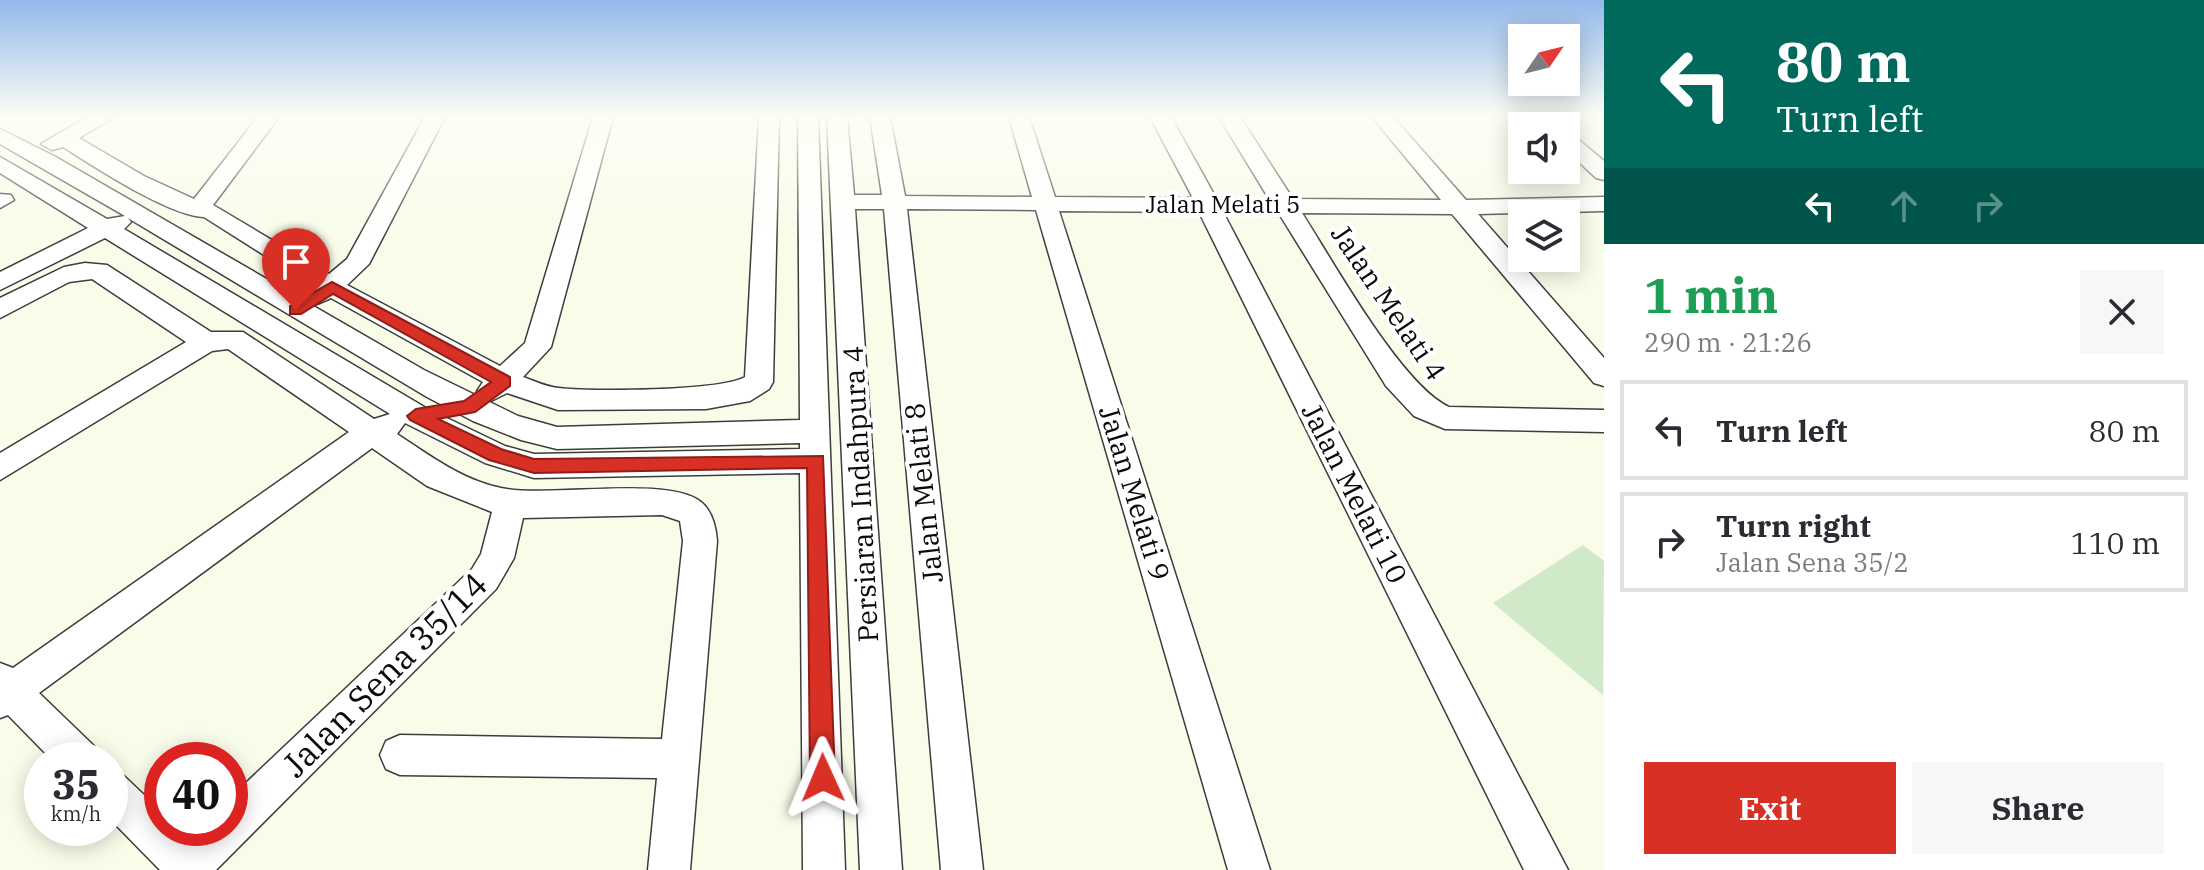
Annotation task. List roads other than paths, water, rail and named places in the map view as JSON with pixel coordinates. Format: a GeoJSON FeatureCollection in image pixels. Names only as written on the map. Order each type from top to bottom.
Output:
{"type":"FeatureCollection","features":[{"type":"Feature","properties":{"kind":"street"},"geometry":{"type":"LineString","coordinates":[[38,158],[112,217],[416,416],[496,455],[534,466],[816,446]]}},
{"type":"Feature","properties":{"kind":"street"},"geometry":{"type":"LineString","coordinates":[[96,158],[129,178],[197,210],[212,212],[332,287],[504,381],[558,399],[706,398],[740,394],[759,382],[767,158]]}},
{"type":"Feature","properties":{"kind":"street"},"geometry":{"type":"LineString","coordinates":[[197,210],[238,158]]}},
{"type":"Feature","properties":{"kind":"street"},"geometry":{"type":"LineString","coordinates":[[296,310],[332,287],[357,264],[413,158]]}},
{"type":"Feature","properties":{"kind":"street"},"geometry":{"type":"LineString","coordinates":[[60,742],[4,691],[373,431],[416,416],[469,407],[504,381],[537,347],[591,158]]}},
{"type":"Feature","properties":{"kind":"street","name":"Persiaran Indahpura 4"},"geometry":{"type":"LineString","coordinates":[[809,158],[824,870]]}},
{"type":"Feature","properties":{"kind":"street","name":"Persiaran Indahpura 4"},"geometry":{"type":"LineString","coordinates":[[839,158],[881,870]]}},
{"type":"Feature","properties":{"kind":"street","name":"Jalan Melati 8"},"geometry":{"type":"LineString","coordinates":[[887,158],[895,204],[962,870]]}},
{"type":"Feature","properties":{"kind":"street","name":"Jalan Melati 9"},"geometry":{"type":"LineString","coordinates":[[1033,158],[1249,870]]}},
{"type":"Feature","properties":{"kind":"street","name":"Jalan Melati 10"},"geometry":{"type":"LineString","coordinates":[[1182,158],[1547,870]]}},
{"type":"Feature","properties":{"kind":"street","name":"Jalan Melati 4"},"geometry":{"type":"LineString","coordinates":[[1255,158],[1396,379],[1424,408],[1445,418],[1604,421]]}},
{"type":"Feature","properties":{"kind":"street"},"geometry":{"type":"LineString","coordinates":[[1416,158],[1604,376]]}},
{"type":"Feature","properties":{"kind":"street"},"geometry":{"type":"LineString","coordinates":[[1587,158],[1604,173]]}},
{"type":"Feature","properties":{"kind":"street"},"geometry":{"type":"LineString","coordinates":[[0,164],[296,310],[469,407],[520,431],[557,438],[816,446]]}},
{"type":"Feature","properties":{"kind":"street","name":"Jalan Melati 5"},"geometry":{"type":"LineString","coordinates":[[842,202],[1458,207],[1604,204]]}},
{"type":"Feature","properties":{"kind":"street"},"geometry":{"type":"LineString","coordinates":[[0,264],[112,217]]}},
{"type":"Feature","properties":{"kind":"street"},"geometry":{"type":"LineString","coordinates":[[0,282],[112,217]]}},
{"type":"Feature","properties":{"kind":"street"},"geometry":{"type":"LineString","coordinates":[[0,309],[59,277],[84,269],[98,271],[206,342]]}},
{"type":"Feature","properties":{"kind":"street"},"geometry":{"type":"LineString","coordinates":[[0,468],[206,342],[233,339],[438,477],[510,505],[682,504],[693,512],[700,527],[700,541],[669,870]]}},
{"type":"Feature","properties":{"kind":"street","name":"Jalan Sena 35/14"},"geometry":{"type":"LineString","coordinates":[[206,852],[484,579],[497,558],[510,505]]}},
{"type":"Feature","properties":{"kind":"street"},"geometry":{"type":"LineString","coordinates":[[400,755],[679,759]]}},
{"type":"Feature","properties":{"kind":"street"},"geometry":{"type":"LineString","coordinates":[[128,802],[206,852]]}}]}
